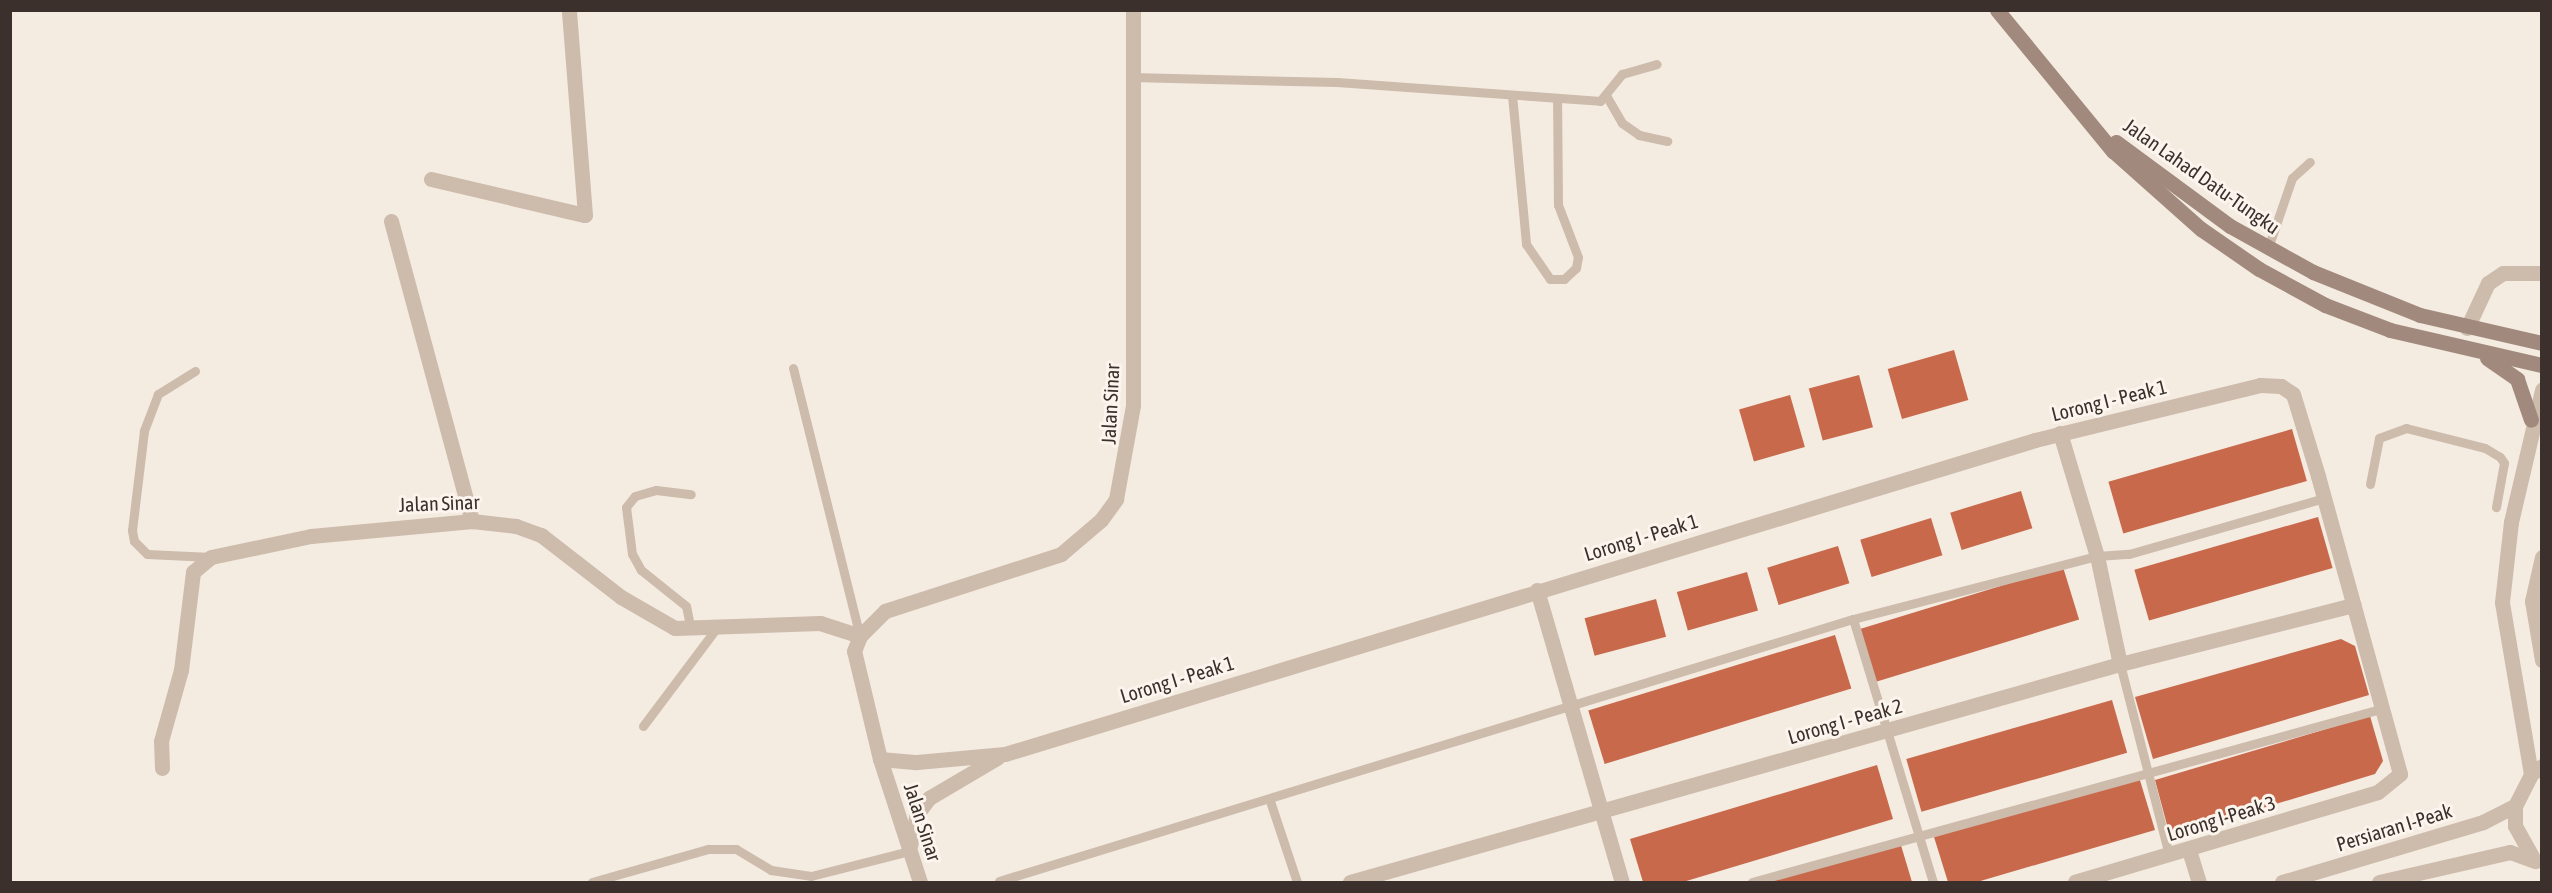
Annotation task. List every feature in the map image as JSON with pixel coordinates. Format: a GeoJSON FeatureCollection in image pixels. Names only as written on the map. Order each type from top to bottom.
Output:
{"type":"FeatureCollection","features":[{"type":"Feature","properties":{"kind":"main road","name":"Jalan Lahad Datu-Tungku"},"geometry":{"type":"LineString","coordinates":[[1997,10],[2080,115],[2155,190],[2259,268],[2325,305],[2390,330],[2541,365]]}},
{"type":"Feature","properties":{"kind":"main road","name":"Jalan Lahad Datu-Tungku"},"geometry":{"type":"LineString","coordinates":[[2080,115],[2164,180],[2268,248],[2369,297],[2467,328],[2541,343]]}},
{"type":"Feature","properties":{"kind":"main road"},"geometry":{"type":"LineString","coordinates":[[2522,339],[2541,348]]}},
{"type":"Feature","properties":{"kind":"main road"},"geometry":{"type":"LineString","coordinates":[[2468,349],[2500,364],[2517,379],[2531,420]]}},
{"type":"Feature","properties":{"kind":"street"},"geometry":{"type":"LineString","coordinates":[[431,179],[585,215],[569,10]]}},
{"type":"Feature","properties":{"kind":"street","name":"Jalan Sinar"},"geometry":{"type":"LineString","coordinates":[[920,882],[880,759],[858,676],[854,651],[860,636],[885,611],[1061,554],[1101,520],[1116,500],[1133,405],[1131,77],[1133,10]]}},
{"type":"Feature","properties":{"kind":"street"},"geometry":{"type":"LineString","coordinates":[[391,221],[472,521]]}},
{"type":"Feature","properties":{"kind":"street"},"geometry":{"type":"LineString","coordinates":[[2467,328],[2488,282],[2503,273],[2541,273]]}},
{"type":"Feature","properties":{"kind":"street","name":"Lorong I - Peak 1"},"geometry":{"type":"LineString","coordinates":[[880,759],[917,762],[1005,754],[2060,433],[2260,385],[2293,394],[2325,498]]}},
{"type":"Feature","properties":{"kind":"street"},"geometry":{"type":"LineString","coordinates":[[2538,863],[2519,836],[2515,806],[2536,770],[2502,602],[2511,522],[2531,420],[2541,390]]}},
{"type":"Feature","properties":{"kind":"street"},"geometry":{"type":"LineString","coordinates":[[2060,433],[2097,556],[2120,664]]}},
{"type":"Feature","properties":{"kind":"street"},"geometry":{"type":"LineString","coordinates":[[2325,498],[2384,708]]}},
{"type":"Feature","properties":{"kind":"street","name":"Jalan Sinar"},"geometry":{"type":"LineString","coordinates":[[211,557],[357,529],[472,521],[516,526],[541,535],[630,603],[675,628],[719,624],[820,623],[860,636]]}},
{"type":"Feature","properties":{"kind":"street"},"geometry":{"type":"LineString","coordinates":[[162,768],[161,741],[186,643],[188,586],[193,572],[211,557]]}},
{"type":"Feature","properties":{"kind":"street"},"geometry":{"type":"LineString","coordinates":[[2541,557],[2532,600],[2541,660]]}},
{"type":"Feature","properties":{"kind":"street"},"geometry":{"type":"LineString","coordinates":[[1538,590],[1569,706],[1622,882]]}},
{"type":"Feature","properties":{"kind":"street","name":"Lorong I - Peak 2"},"geometry":{"type":"LineString","coordinates":[[1350,882],[1602,815],[2120,664],[2354,605]]}},
{"type":"Feature","properties":{"kind":"street","name":"Lorong I-Peak 3"},"geometry":{"type":"LineString","coordinates":[[2075,882],[2378,792],[2400,774],[2395,741],[2384,708]]}},
{"type":"Feature","properties":{"kind":"street","name":"Lorong I - Peak 1"},"geometry":{"type":"LineString","coordinates":[[910,851],[913,826],[929,798],[1005,754]]}},
{"type":"Feature","properties":{"kind":"street","name":"Persiaran I-Peak"},"geometry":{"type":"LineString","coordinates":[[2282,882],[2449,834],[2515,806]]}},
{"type":"Feature","properties":{"kind":"street"},"geometry":{"type":"LineString","coordinates":[[2189,850],[2199,882]]}},
{"type":"Feature","properties":{"kind":"street"},"geometry":{"type":"LineString","coordinates":[[2379,882],[2510,852],[2538,863]]}},
{"type":"Feature","properties":{"kind":"lane"},"geometry":{"type":"LineString","coordinates":[[1607,97],[1622,74],[1657,64]]}},
{"type":"Feature","properties":{"kind":"lane"},"geometry":{"type":"LineString","coordinates":[[1131,77],[1336,82],[1557,98],[1607,97]]}},
{"type":"Feature","properties":{"kind":"lane"},"geometry":{"type":"LineString","coordinates":[[1512,95],[1526,244],[1550,279],[1564,279],[1576,268],[1578,257],[1558,205],[1557,98]]}},
{"type":"Feature","properties":{"kind":"lane"},"geometry":{"type":"LineString","coordinates":[[1607,97],[1622,123],[1639,135],[1667,141]]}},
{"type":"Feature","properties":{"kind":"lane"},"geometry":{"type":"LineString","coordinates":[[2268,248],[2292,178],[2310,162]]}},
{"type":"Feature","properties":{"kind":"lane"},"geometry":{"type":"LineString","coordinates":[[793,368],[860,636]]}},
{"type":"Feature","properties":{"kind":"lane"},"geometry":{"type":"LineString","coordinates":[[195,371],[158,394],[144,431],[132,530],[134,541],[147,554],[211,557]]}},
{"type":"Feature","properties":{"kind":"lane"},"geometry":{"type":"LineString","coordinates":[[2370,484],[2379,438],[2406,428],[2485,448],[2500,457],[2504,463],[2496,507]]}},
{"type":"Feature","properties":{"kind":"lane"},"geometry":{"type":"LineString","coordinates":[[690,626],[686,606],[641,570],[632,554],[626,507],[635,496],[656,490],[691,494]]}},
{"type":"Feature","properties":{"kind":"lane"},"geometry":{"type":"LineString","coordinates":[[999,881],[1270,801],[1853,619],[2097,556],[2129,554],[2325,498]]}},
{"type":"Feature","properties":{"kind":"lane"},"geometry":{"type":"LineString","coordinates":[[1853,619],[1933,882]]}},
{"type":"Feature","properties":{"kind":"lane"},"geometry":{"type":"LineString","coordinates":[[643,726],[719,624]]}},
{"type":"Feature","properties":{"kind":"lane"},"geometry":{"type":"LineString","coordinates":[[2120,664],[2169,855]]}},
{"type":"Feature","properties":{"kind":"lane"},"geometry":{"type":"LineString","coordinates":[[1752,882],[2146,770],[2384,708]]}},
{"type":"Feature","properties":{"kind":"lane"},"geometry":{"type":"LineString","coordinates":[[1270,801],[1298,882]]}},
{"type":"Feature","properties":{"kind":"lane"},"geometry":{"type":"LineString","coordinates":[[592,882],[708,849],[736,849],[771,870],[811,876],[910,851]]}},
{"type":"Feature","properties":{"kind":"building"},"geometry":{"type":"Polygon","coordinates":[[[1954,350],[1968,400],[1902,419],[1888,369],[1954,350]]]}},
{"type":"Feature","properties":{"kind":"building"},"geometry":{"type":"Polygon","coordinates":[[[1859,375],[1873,427],[1823,441],[1809,388],[1859,375]]]}},
{"type":"Feature","properties":{"kind":"building"},"geometry":{"type":"Polygon","coordinates":[[[1790,395],[1805,447],[1754,462],[1739,410],[1790,395]]]}},
{"type":"Feature","properties":{"kind":"building"},"geometry":{"type":"Polygon","coordinates":[[[2292,429],[2307,481],[2123,534],[2108,482],[2292,429]]]}},
{"type":"Feature","properties":{"kind":"building"},"geometry":{"type":"Polygon","coordinates":[[[2021,491],[2032,528],[1962,550],[1950,513],[2021,491]]]}},
{"type":"Feature","properties":{"kind":"building"},"geometry":{"type":"Polygon","coordinates":[[[2318,517],[2333,568],[2149,621],[2134,570],[2318,517]]]}},
{"type":"Feature","properties":{"kind":"building"},"geometry":{"type":"Polygon","coordinates":[[[1931,518],[1942,555],[1872,577],[1860,540],[1931,518]]]}},
{"type":"Feature","properties":{"kind":"building"},"geometry":{"type":"Polygon","coordinates":[[[1838,546],[1849,583],[1779,605],[1767,568],[1838,546]]]}},
{"type":"Feature","properties":{"kind":"building"},"geometry":{"type":"Polygon","coordinates":[[[2063,567],[2079,620],[1874,682],[1858,630],[2063,567]]]}},
{"type":"Feature","properties":{"kind":"building"},"geometry":{"type":"Polygon","coordinates":[[[1747,572],[1758,610],[1688,631],[1677,592],[1747,572]]]}},
{"type":"Feature","properties":{"kind":"building"},"geometry":{"type":"Polygon","coordinates":[[[1656,599],[1666,637],[1595,656],[1585,618],[1656,599]]]}},
{"type":"Feature","properties":{"kind":"building"},"geometry":{"type":"Polygon","coordinates":[[[1835,635],[1851,689],[1605,764],[1588,710],[1835,635]]]}},
{"type":"Feature","properties":{"kind":"building"},"geometry":{"type":"Polygon","coordinates":[[[2341,639],[2355,646],[2369,695],[2153,759],[2135,697],[2341,639]]]}},
{"type":"Feature","properties":{"kind":"building"},"geometry":{"type":"Polygon","coordinates":[[[2112,700],[2127,753],[1921,812],[1906,759],[2112,700]]]}},
{"type":"Feature","properties":{"kind":"building"},"geometry":{"type":"Polygon","coordinates":[[[2370,716],[2383,761],[2375,774],[2170,836],[2155,780],[2370,716]]]}},
{"type":"Feature","properties":{"kind":"building"},"geometry":{"type":"Polygon","coordinates":[[[1877,765],[1893,819],[1683,882],[1643,882],[1630,839],[1877,765]]]}},
{"type":"Feature","properties":{"kind":"building"},"geometry":{"type":"Polygon","coordinates":[[[2139,777],[2155,830],[1977,882],[1948,882],[1934,837],[2139,777]]]}},
{"type":"Feature","properties":{"kind":"building"},"geometry":{"type":"Polygon","coordinates":[[[1900,842],[1912,882],[1768,882],[1900,842]]]}}]}
